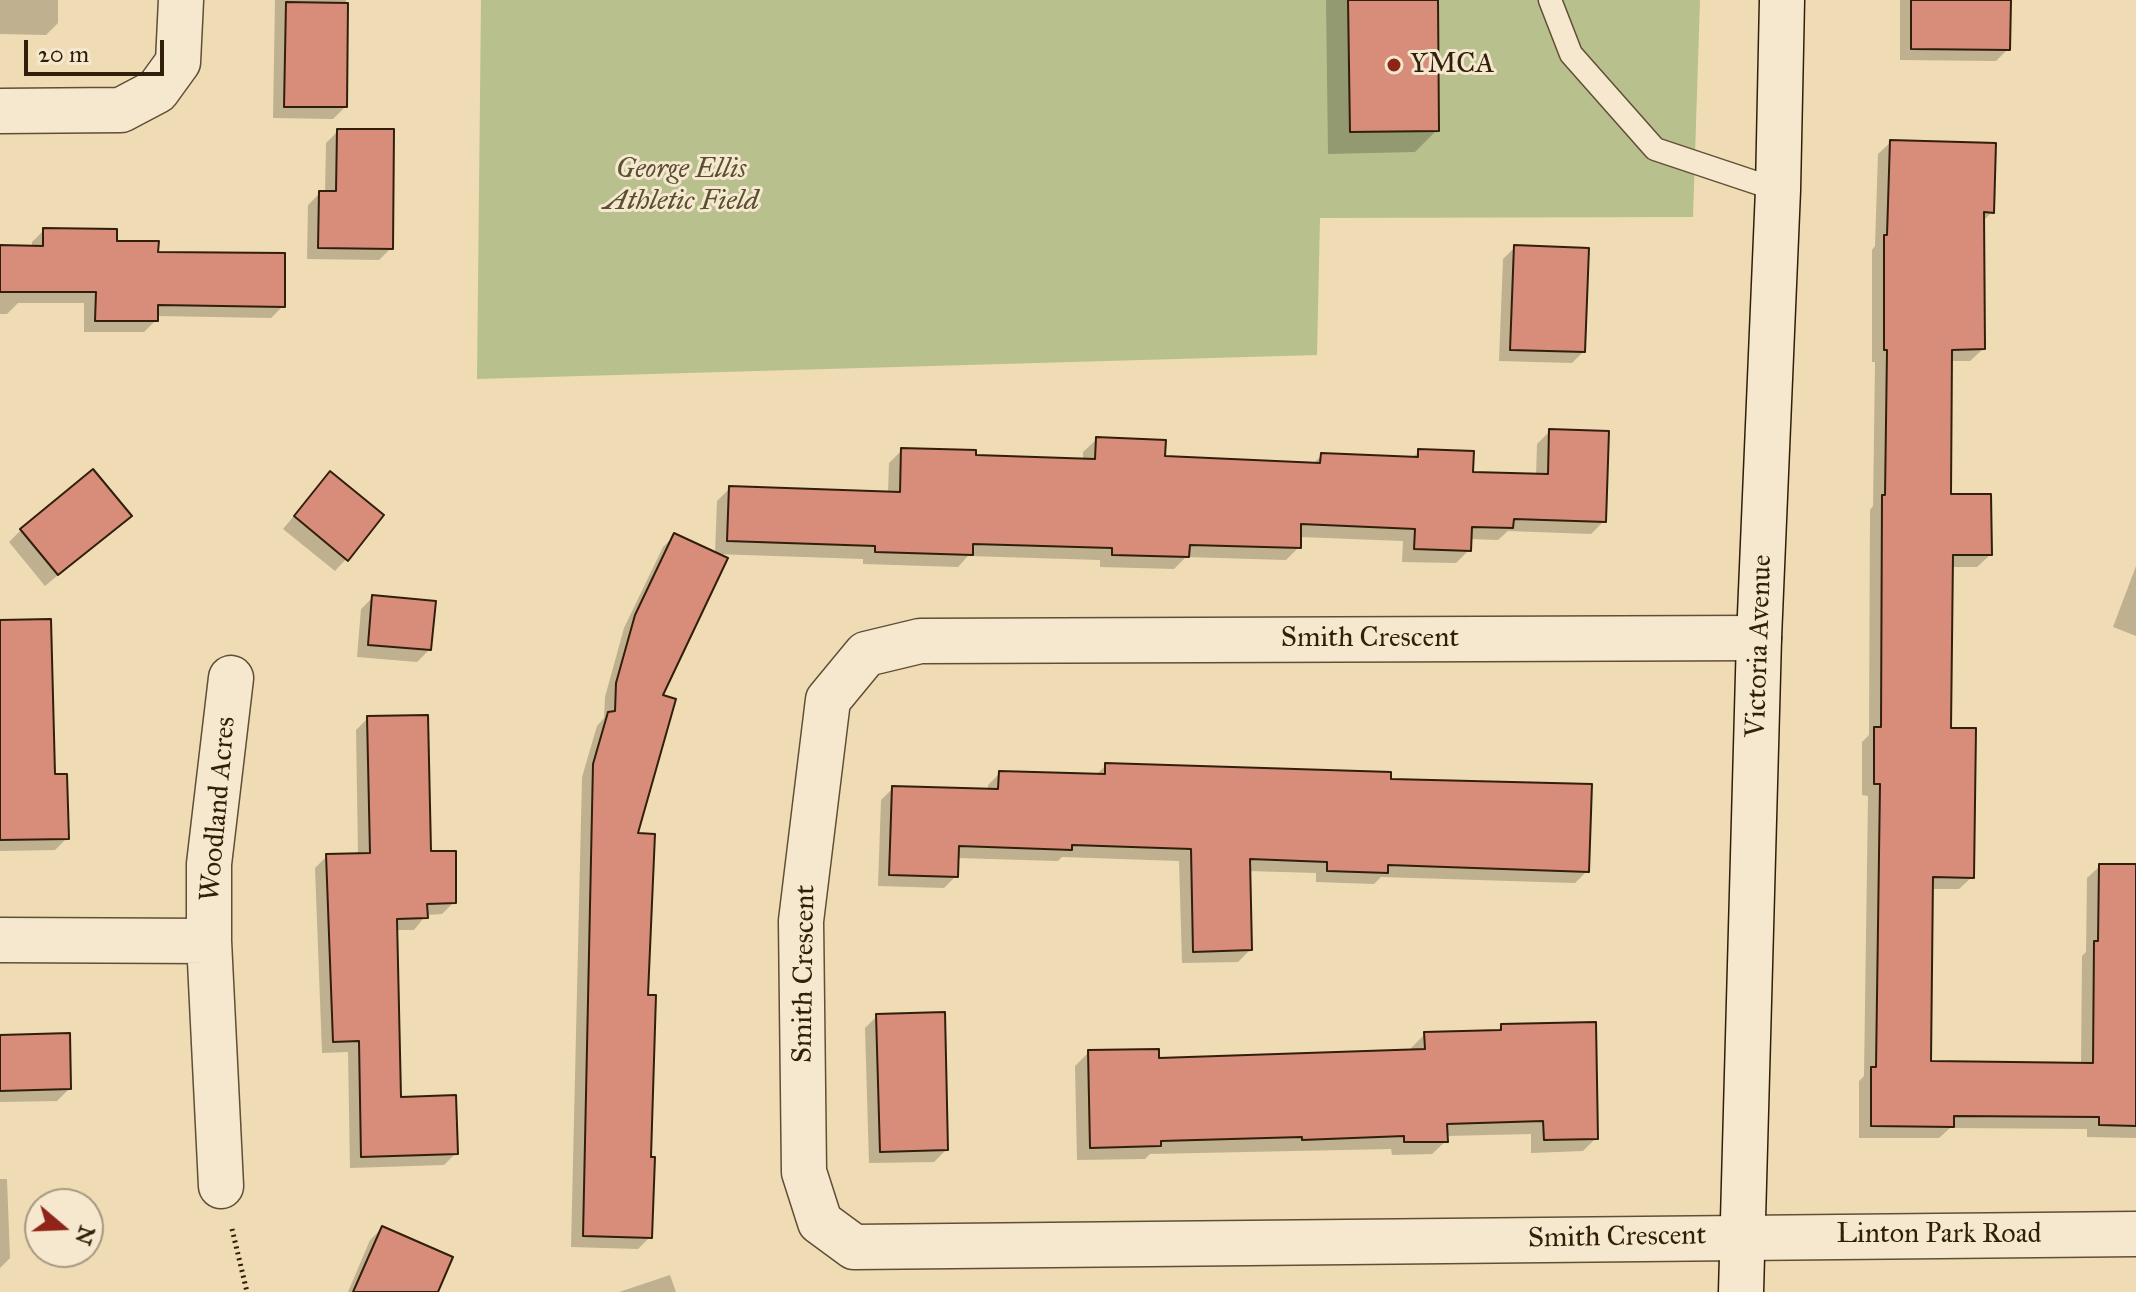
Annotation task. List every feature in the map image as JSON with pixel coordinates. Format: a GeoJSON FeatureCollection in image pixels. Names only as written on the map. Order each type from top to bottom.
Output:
{"type":"FeatureCollection","features":[{"type":"Feature","properties":{"kind":"street"},"geometry":{"type":"LineString","coordinates":[[0,111],[121,110],[157,91],[178,62],[181,0]]}},
{"type":"Feature","properties":{"kind":"street","name":"Victoria Avenue"},"geometry":{"type":"LineString","coordinates":[[1741,1292],[1759,638],[1778,190],[1782,0]]}},
{"type":"Feature","properties":{"kind":"street","name":"Smith Crescent"},"geometry":{"type":"LineString","coordinates":[[1742,1237],[854,1247],[820,1222],[804,1172],[801,921],[828,700],[866,654],[920,641],[1759,638]]}},
{"type":"Feature","properties":{"kind":"street","name":"Woodland Acres"},"geometry":{"type":"LineString","coordinates":[[221,1186],[209,941],[209,864],[231,678]]}},
{"type":"Feature","properties":{"kind":"street","name":"Woodland Acres"},"geometry":{"type":"LineString","coordinates":[[0,940],[209,941]]}},
{"type":"Feature","properties":{"kind":"street","name":"Linton Park Road"},"geometry":{"type":"LineString","coordinates":[[1742,1237],[2136,1234]]}},
{"type":"Feature","properties":{"kind":"lane"},"geometry":{"type":"LineString","coordinates":[[1550,0],[1571,54],[1655,149],[1778,190]]}},
{"type":"Feature","properties":{"kind":"path"},"geometry":{"type":"LineString","coordinates":[[221,1186],[247,1292]]}},
{"type":"Feature","properties":{"kind":"green space","name":"George Ellis Athletic Field"},"geometry":{"type":"Polygon","coordinates":[[[481,0],[1700,0],[1693,217],[1320,218],[1317,355],[477,379],[481,0]]]}},
{"type":"Feature","properties":{"kind":"building","name":"YMCA"},"geometry":{"type":"Polygon","coordinates":[[[1348,0],[1438,0],[1439,131],[1350,132],[1348,0]]]}},
{"type":"Feature","properties":{"kind":"building"},"geometry":{"type":"Polygon","coordinates":[[[1911,0],[2011,0],[2010,50],[1911,49],[1911,0]]]}},
{"type":"Feature","properties":{"kind":"building"},"geometry":{"type":"Polygon","coordinates":[[[286,2],[348,3],[347,107],[284,107],[286,2]]]}},
{"type":"Feature","properties":{"kind":"building"},"geometry":{"type":"Polygon","coordinates":[[[337,129],[394,129],[393,249],[318,248],[319,191],[336,191],[337,129]]]}},
{"type":"Feature","properties":{"kind":"building"},"geometry":{"type":"Polygon","coordinates":[[[1890,140],[1996,143],[1994,213],[1984,212],[1985,349],[1952,350],[1951,494],[1991,494],[1992,555],[1953,555],[1951,728],[1976,728],[1974,878],[1933,877],[1931,1061],[2093,1063],[2094,941],[2098,941],[2099,864],[2136,864],[2136,1126],[2099,1125],[2099,1117],[1954,1116],[1954,1127],[1871,1126],[1871,1067],[1876,1067],[1880,784],[1874,784],[1874,727],[1881,727],[1882,495],[1885,495],[1887,350],[1884,350],[1884,235],[1887,235],[1890,140]]]}},
{"type":"Feature","properties":{"kind":"building"},"geometry":{"type":"Polygon","coordinates":[[[43,228],[117,229],[117,241],[159,241],[158,252],[285,253],[285,307],[158,305],[158,321],[95,321],[96,292],[0,292],[0,245],[43,246],[43,228]]]}},
{"type":"Feature","properties":{"kind":"building"},"geometry":{"type":"Polygon","coordinates":[[[1514,245],[1589,248],[1585,352],[1510,350],[1514,245]]]}},
{"type":"Feature","properties":{"kind":"building"},"geometry":{"type":"Polygon","coordinates":[[[1549,429],[1609,431],[1606,522],[1514,519],[1513,528],[1472,527],[1471,551],[1414,549],[1415,529],[1301,524],[1301,548],[1190,545],[1189,557],[1112,555],[1112,548],[973,544],[973,555],[875,552],[875,546],[727,541],[729,486],[900,492],[901,448],[976,450],[976,455],[1095,459],[1096,437],[1166,440],[1165,456],[1320,463],[1321,453],[1418,457],[1418,449],[1474,451],[1473,472],[1548,474],[1549,429]]]}},
{"type":"Feature","properties":{"kind":"building"},"geometry":{"type":"Polygon","coordinates":[[[93,469],[132,516],[58,575],[20,529],[93,469]]]}},
{"type":"Feature","properties":{"kind":"building"},"geometry":{"type":"Polygon","coordinates":[[[330,471],[384,515],[348,561],[294,516],[330,471]]]}},
{"type":"Feature","properties":{"kind":"building"},"geometry":{"type":"Polygon","coordinates":[[[674,533],[728,558],[663,695],[676,699],[638,833],[655,834],[648,995],[656,995],[652,1238],[583,1236],[593,764],[608,712],[615,711],[616,683],[635,615],[674,533]]]}},
{"type":"Feature","properties":{"kind":"building"},"geometry":{"type":"Polygon","coordinates":[[[372,595],[436,601],[431,650],[368,645],[372,595]]]}},
{"type":"Feature","properties":{"kind":"building"},"geometry":{"type":"Polygon","coordinates":[[[51,619],[55,774],[67,774],[69,839],[0,840],[0,620],[51,619]]]}},
{"type":"Feature","properties":{"kind":"building"},"geometry":{"type":"Polygon","coordinates":[[[428,715],[431,851],[456,851],[456,903],[427,904],[428,918],[397,919],[401,1097],[456,1095],[458,1154],[361,1157],[359,1041],[333,1042],[326,854],[370,853],[367,716],[428,715]]]}},
{"type":"Feature","properties":{"kind":"building"},"geometry":{"type":"Polygon","coordinates":[[[1105,763],[1391,772],[1391,779],[1592,784],[1589,872],[1388,865],[1388,873],[1327,871],[1327,862],[1250,859],[1252,950],[1193,952],[1191,849],[1072,845],[1072,850],[959,846],[958,877],[889,875],[892,786],[998,789],[999,771],[1105,774],[1105,763]]]}},
{"type":"Feature","properties":{"kind":"building"},"geometry":{"type":"Polygon","coordinates":[[[945,1012],[948,1150],[880,1152],[876,1014],[945,1012]]]}},
{"type":"Feature","properties":{"kind":"building"},"geometry":{"type":"Polygon","coordinates":[[[1596,1022],[1598,1139],[1544,1140],[1543,1121],[1447,1124],[1448,1142],[1404,1142],[1404,1136],[1302,1140],[1302,1137],[1161,1141],[1161,1146],[1090,1148],[1088,1050],[1159,1049],[1159,1058],[1425,1049],[1424,1032],[1501,1030],[1501,1024],[1596,1022]]]}},
{"type":"Feature","properties":{"kind":"building"},"geometry":{"type":"Polygon","coordinates":[[[70,1033],[71,1089],[0,1091],[0,1035],[70,1033]]]}},
{"type":"Feature","properties":{"kind":"building"},"geometry":{"type":"Polygon","coordinates":[[[382,1226],[453,1257],[438,1292],[353,1292],[382,1226]]]}},
{"type":"Feature","properties":{"kind":"place","name":"YMCA"},"geometry":{"type":"Point","coordinates":[1394,65]}}]}
